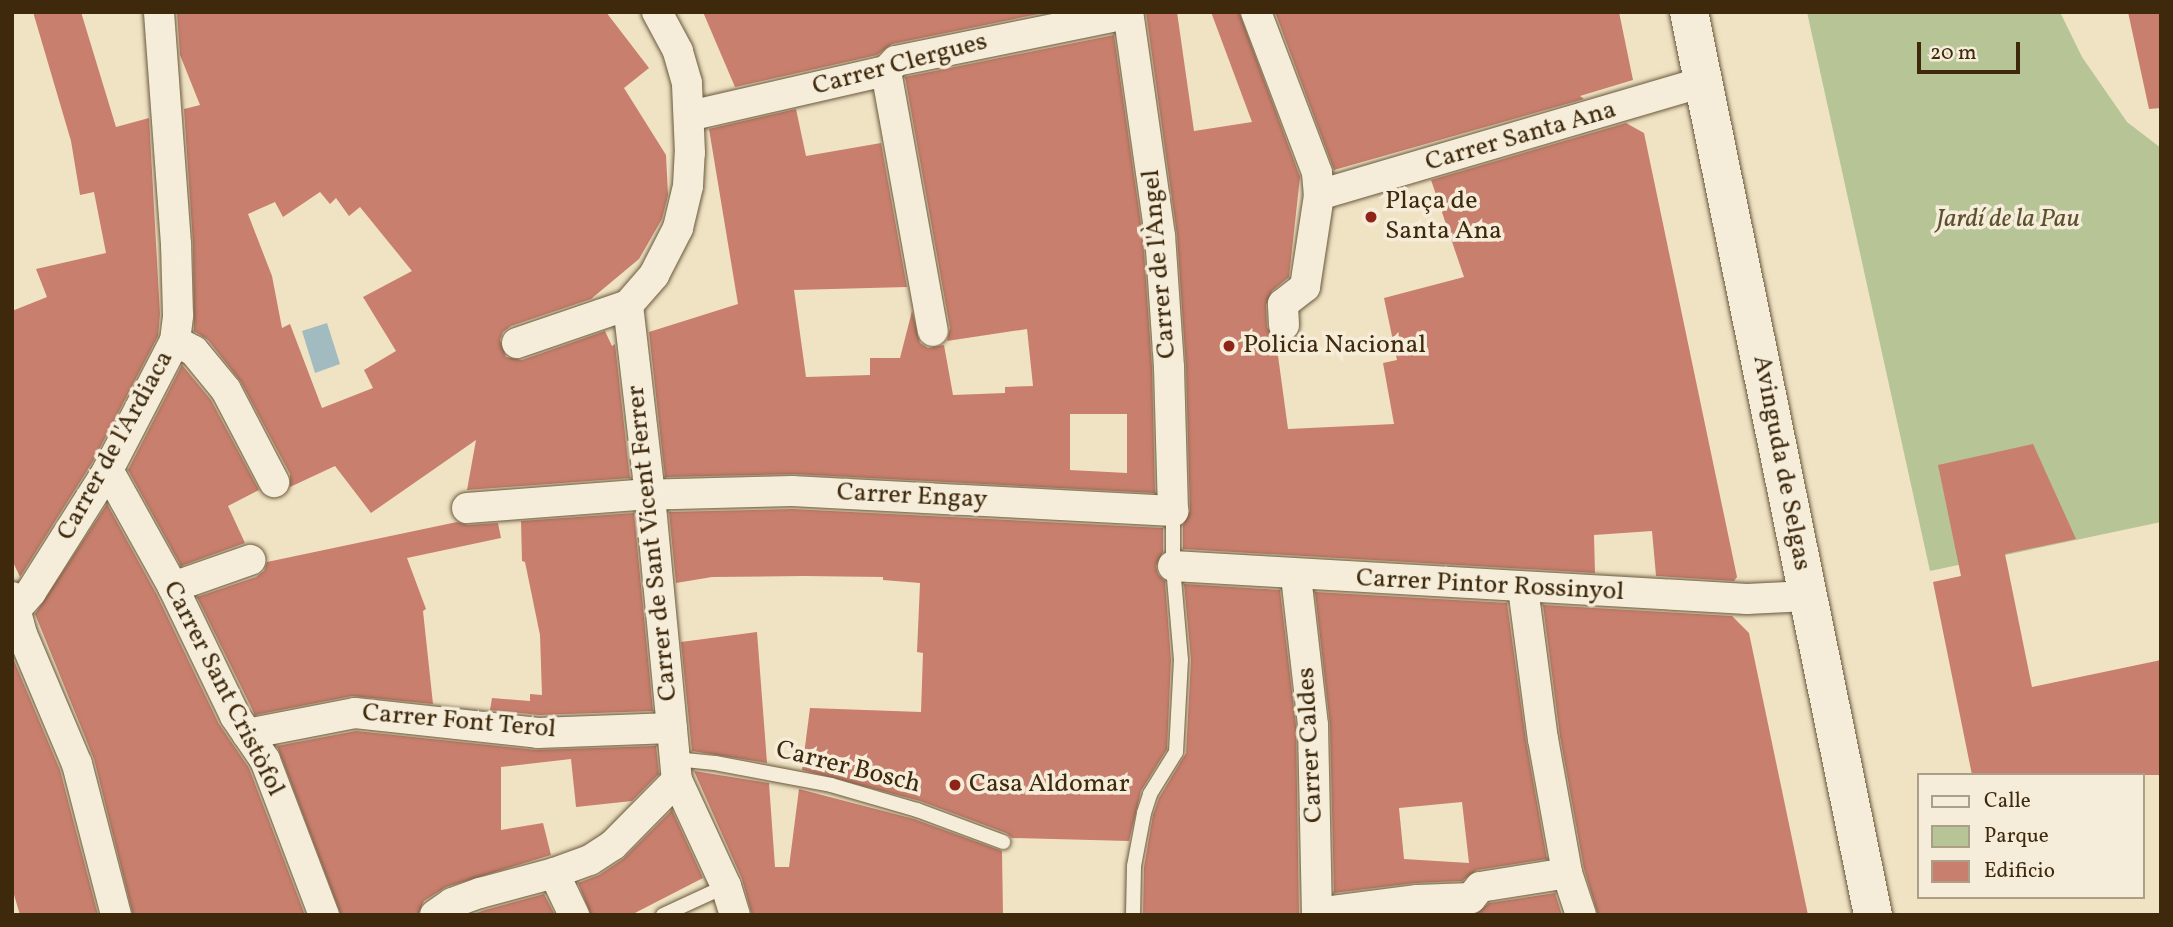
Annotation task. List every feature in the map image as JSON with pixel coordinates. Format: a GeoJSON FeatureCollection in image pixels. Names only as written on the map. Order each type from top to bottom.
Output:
{"type":"FeatureCollection","features":[{"type":"Feature","properties":{"kind":"street","name":"Carrer de l'Ardiaca"},"geometry":{"type":"LineString","coordinates":[[14,607],[31,592],[108,470],[175,341],[178,315],[173,196],[159,12]]}},
{"type":"Feature","properties":{"kind":"street"},"geometry":{"type":"LineString","coordinates":[[517,343],[628,305],[654,275],[678,228],[688,186],[689,116],[684,67],[663,19],[657,12]]}},
{"type":"Feature","properties":{"kind":"street"},"geometry":{"type":"LineString","coordinates":[[1256,12],[1318,184],[1305,286],[1283,304],[1284,325]]}},
{"type":"Feature","properties":{"kind":"street","name":"Avinguda de Selgas"},"geometry":{"type":"LineString","coordinates":[[1689,12],[1873,915]]}},
{"type":"Feature","properties":{"kind":"street","name":"Carrer Clergues"},"geometry":{"type":"LineString","coordinates":[[689,116],[886,71],[896,61],[1125,15]]}},
{"type":"Feature","properties":{"kind":"street","name":"Carrer de l'Àngel"},"geometry":{"type":"LineString","coordinates":[[1125,15],[1160,236],[1169,367],[1173,510]]}},
{"type":"Feature","properties":{"kind":"street"},"geometry":{"type":"LineString","coordinates":[[886,71],[933,331]]}},
{"type":"Feature","properties":{"kind":"street","name":"Carrer Santa Ana"},"geometry":{"type":"LineString","coordinates":[[1318,184],[1704,82]]}},
{"type":"Feature","properties":{"kind":"street","name":"Carrer de Sant Vicent Ferrer"},"geometry":{"type":"LineString","coordinates":[[628,305],[650,496],[676,770],[726,886],[735,915]]}},
{"type":"Feature","properties":{"kind":"street"},"geometry":{"type":"LineString","coordinates":[[175,341],[194,351],[226,390],[274,482]]}},
{"type":"Feature","properties":{"kind":"street","name":"Carrer Sant Cristòfol"},"geometry":{"type":"LineString","coordinates":[[108,470],[173,587],[235,716],[265,761],[324,915]]}},
{"type":"Feature","properties":{"kind":"street","name":"Carrer Engay"},"geometry":{"type":"LineString","coordinates":[[467,508],[650,496],[792,491],[1173,510]]}},
{"type":"Feature","properties":{"kind":"street"},"geometry":{"type":"LineString","coordinates":[[173,587],[250,560]]}},
{"type":"Feature","properties":{"kind":"street","name":"Carrer Pintor Rossinyol"},"geometry":{"type":"LineString","coordinates":[[1173,566],[1296,576],[1747,600],[1808,596]]}},
{"type":"Feature","properties":{"kind":"street","name":"Carrer Caldes"},"geometry":{"type":"LineString","coordinates":[[1296,576],[1313,725],[1317,914]]}},
{"type":"Feature","properties":{"kind":"street"},"geometry":{"type":"LineString","coordinates":[[1523,588],[1543,739],[1567,873],[1581,915]]}},
{"type":"Feature","properties":{"kind":"street"},"geometry":{"type":"LineString","coordinates":[[14,607],[22,634],[77,764],[116,915]]}},
{"type":"Feature","properties":{"kind":"street","name":"Carrer Font Terol"},"geometry":{"type":"LineString","coordinates":[[247,734],[355,713],[538,733],[672,728]]}},
{"type":"Feature","properties":{"kind":"street"},"geometry":{"type":"LineString","coordinates":[[435,915],[452,903],[480,892],[554,873],[590,860],[613,845],[676,770]]}},
{"type":"Feature","properties":{"kind":"street"},"geometry":{"type":"LineString","coordinates":[[554,873],[574,915]]}},
{"type":"Feature","properties":{"kind":"street"},"geometry":{"type":"LineString","coordinates":[[1317,914],[1417,900],[1471,898],[1480,887],[1567,873]]}},
{"type":"Feature","properties":{"kind":"lane"},"geometry":{"type":"LineString","coordinates":[[1133,915],[1134,866],[1144,813],[1150,794],[1175,752],[1181,660],[1173,566],[1173,510]]}},
{"type":"Feature","properties":{"kind":"lane","name":"Carrer Bosch"},"geometry":{"type":"LineString","coordinates":[[676,770],[748,768],[831,785],[917,810],[1003,842]]}},
{"type":"Feature","properties":{"kind":"lane"},"geometry":{"type":"LineString","coordinates":[[663,915],[726,886]]}},
{"type":"Feature","properties":{"kind":"green space","name":"Jardí de la Pau"},"geometry":{"type":"Polygon","coordinates":[[[1807,12],[2060,12],[2082,57],[2127,122],[2161,148],[2161,522],[1930,571],[1807,12]]]}},
{"type":"Feature","properties":{"kind":"water"},"geometry":{"type":"Polygon","coordinates":[[[327,323],[340,364],[315,373],[302,331],[327,323]]]}},
{"type":"Feature","properties":{"kind":"building"},"geometry":{"type":"Polygon","coordinates":[[[33,12],[81,12],[116,127],[149,118],[160,314],[158,336],[93,461],[20,577],[12,560],[12,311],[47,297],[36,269],[106,253],[94,192],[80,195],[71,141],[33,12]]]}},
{"type":"Feature","properties":{"kind":"building"},"geometry":{"type":"Polygon","coordinates":[[[177,12],[606,12],[649,68],[624,88],[666,155],[668,195],[662,219],[639,259],[591,299],[511,326],[503,332],[500,340],[506,357],[522,360],[605,331],[612,346],[615,344],[630,478],[467,490],[476,440],[371,513],[335,466],[290,487],[290,474],[241,382],[208,340],[194,331],[193,243],[184,109],[200,105],[180,55],[177,12]],[[320,192],[283,217],[275,202],[248,214],[272,276],[282,328],[290,324],[322,408],[373,388],[364,370],[396,351],[363,297],[412,271],[360,207],[349,216],[336,198],[330,204],[320,192]]]}},
{"type":"Feature","properties":{"kind":"building"},"geometry":{"type":"Polygon","coordinates":[[[703,12],[1048,12],[892,44],[877,55],[735,87],[703,12]]]}},
{"type":"Feature","properties":{"kind":"building"},"geometry":{"type":"Polygon","coordinates":[[[1146,12],[1177,12],[1194,131],[1252,122],[1211,12],[1239,12],[1300,177],[1289,277],[1272,291],[1266,305],[1267,327],[1276,341],[1288,429],[1394,424],[1383,363],[1397,360],[1384,298],[1464,277],[1431,180],[1626,123],[1644,133],[1737,577],[1734,581],[1656,576],[1652,531],[1594,535],[1595,573],[1183,549],[1183,525],[1190,511],[1186,367],[1177,235],[1146,12]]]}},
{"type":"Feature","properties":{"kind":"building"},"geometry":{"type":"Polygon","coordinates":[[[1275,12],[1619,12],[1633,80],[1580,96],[1584,99],[1334,170],[1275,12]]]}},
{"type":"Feature","properties":{"kind":"building"},"geometry":{"type":"Polygon","coordinates":[[[2128,12],[2161,12],[2161,108],[2149,109],[2128,12]]]}},
{"type":"Feature","properties":{"kind":"building"},"geometry":{"type":"Polygon","coordinates":[[[1114,35],[1143,238],[1152,368],[1155,493],[793,474],[665,477],[649,332],[738,304],[709,129],[796,109],[806,156],[881,143],[907,287],[794,290],[806,377],[870,375],[870,358],[900,358],[912,311],[920,343],[928,348],[944,345],[953,395],[1005,393],[1005,387],[1033,386],[1027,329],[947,341],[950,328],[905,77],[1114,35]],[[1070,414],[1070,470],[1127,473],[1127,414],[1070,414]]]}},
{"type":"Feature","properties":{"kind":"building"},"geometry":{"type":"Polygon","coordinates":[[[182,365],[211,400],[259,490],[228,506],[245,543],[181,566],[128,470],[182,365]]]}},
{"type":"Feature","properties":{"kind":"building"},"geometry":{"type":"Polygon","coordinates":[[[2033,444],[2076,539],[2005,554],[2032,687],[2161,660],[2161,775],[1972,773],[1933,582],[1961,576],[1938,465],[2033,444]]]}},
{"type":"Feature","properties":{"kind":"building"},"geometry":{"type":"Polygon","coordinates":[[[107,504],[157,595],[219,724],[249,768],[305,915],[133,915],[94,759],[35,614],[107,504]]]}},
{"type":"Feature","properties":{"kind":"building"},"geometry":{"type":"Polygon","coordinates":[[[792,509],[1163,528],[1163,552],[1156,566],[1158,574],[1165,581],[1171,660],[1167,749],[1141,791],[1129,841],[1012,838],[1006,833],[920,801],[802,770],[810,708],[921,712],[923,653],[917,652],[920,583],[883,580],[883,577],[804,576],[712,577],[676,583],[669,512],[792,509]]]}},
{"type":"Feature","properties":{"kind":"building"},"geometry":{"type":"Polygon","coordinates":[[[634,513],[653,711],[539,715],[490,710],[492,698],[530,701],[530,694],[542,695],[540,635],[525,562],[522,561],[521,521],[634,513]]]}},
{"type":"Feature","properties":{"kind":"building"},"geometry":{"type":"Polygon","coordinates":[[[457,522],[468,525],[498,523],[501,538],[407,558],[426,609],[423,611],[433,704],[352,696],[255,715],[197,597],[256,577],[264,571],[267,562],[457,522]]]}},
{"type":"Feature","properties":{"kind":"building"},"geometry":{"type":"Polygon","coordinates":[[[1184,584],[1280,590],[1296,726],[1299,915],[1143,915],[1144,867],[1153,815],[1159,798],[1186,753],[1191,660],[1184,584]]]}},
{"type":"Feature","properties":{"kind":"building"},"geometry":{"type":"Polygon","coordinates":[[[1315,592],[1507,603],[1526,741],[1547,859],[1477,870],[1462,881],[1415,883],[1334,893],[1330,725],[1315,592]],[[1462,802],[1399,808],[1404,859],[1469,863],[1462,802]]]}},
{"type":"Feature","properties":{"kind":"building"},"geometry":{"type":"Polygon","coordinates":[[[1543,605],[1732,616],[1749,633],[1808,915],[1598,915],[1584,869],[1560,736],[1543,605]]]}},
{"type":"Feature","properties":{"kind":"building"},"geometry":{"type":"Polygon","coordinates":[[[757,632],[767,763],[692,751],[681,642],[757,632]]]}},
{"type":"Feature","properties":{"kind":"building"},"geometry":{"type":"Polygon","coordinates":[[[12,656],[60,770],[98,915],[20,915],[12,888],[12,656]]]}},
{"type":"Feature","properties":{"kind":"building"},"geometry":{"type":"Polygon","coordinates":[[[356,731],[536,750],[656,746],[659,774],[632,801],[576,807],[571,759],[501,767],[501,830],[543,823],[551,855],[446,887],[424,901],[418,915],[341,915],[277,746],[356,731]]]}},
{"type":"Feature","properties":{"kind":"building"},"geometry":{"type":"Polygon","coordinates":[[[694,771],[769,783],[775,867],[789,867],[799,789],[914,819],[1002,851],[1003,915],[752,915],[742,879],[694,771]]]}},
{"type":"Feature","properties":{"kind":"building"},"geometry":{"type":"Polygon","coordinates":[[[672,810],[703,878],[631,915],[591,915],[578,883],[599,875],[623,859],[672,810]]]}},
{"type":"Feature","properties":{"kind":"building"},"geometry":{"type":"Polygon","coordinates":[[[1555,893],[1562,915],[1475,915],[1489,903],[1555,893]]]}},
{"type":"Feature","properties":{"kind":"building"},"geometry":{"type":"Polygon","coordinates":[[[544,894],[555,915],[471,915],[485,910],[544,894]]]}},
{"type":"Feature","properties":{"kind":"place","name":"Plaça de Santa Ana"},"geometry":{"type":"Point","coordinates":[1371,217]}},
{"type":"Feature","properties":{"kind":"place","name":"Policia Nacional"},"geometry":{"type":"Point","coordinates":[1229,346]}},
{"type":"Feature","properties":{"kind":"place","name":"Casa Aldomar"},"geometry":{"type":"Point","coordinates":[955,785]}}]}
